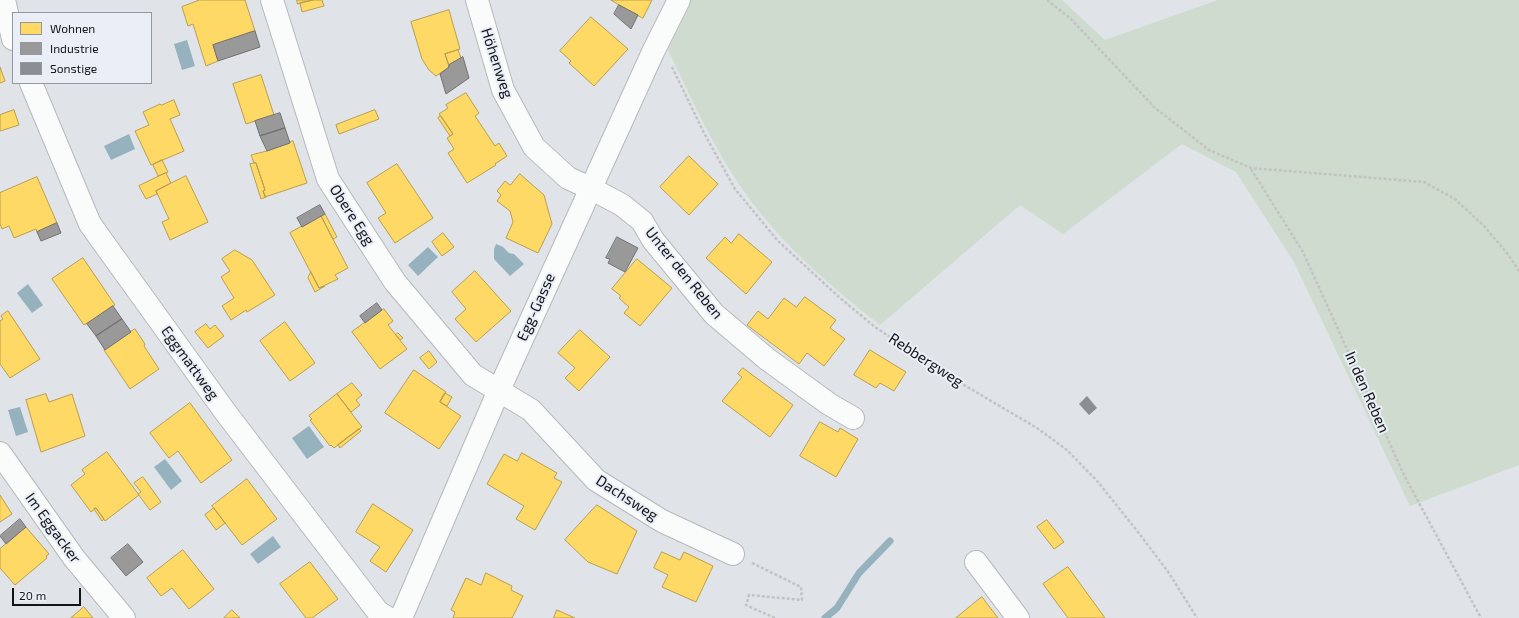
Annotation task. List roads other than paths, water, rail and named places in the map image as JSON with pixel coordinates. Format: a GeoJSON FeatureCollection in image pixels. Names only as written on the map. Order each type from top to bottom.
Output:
{"type":"FeatureCollection","features":[{"type":"Feature","properties":{"kind":"street"},"geometry":{"type":"LineString","coordinates":[[4,0],[12,35]]}},
{"type":"Feature","properties":{"kind":"street","name":"Obere Egg"},"geometry":{"type":"LineString","coordinates":[[272,0],[328,179],[395,282],[473,375],[499,390]]}},
{"type":"Feature","properties":{"kind":"street","name":"Höhenweg"},"geometry":{"type":"LineString","coordinates":[[477,0],[503,90],[534,147],[568,178],[590,188]]}},
{"type":"Feature","properties":{"kind":"street","name":"Egg-Gasse"},"geometry":{"type":"LineString","coordinates":[[401,618],[499,390],[590,188],[653,52],[680,0]]}},
{"type":"Feature","properties":{"kind":"street","name":"Eggmattweg"},"geometry":{"type":"LineString","coordinates":[[31,84],[90,224],[226,413],[378,612],[388,618]]}},
{"type":"Feature","properties":{"kind":"street","name":"Unter den Reben"},"geometry":{"type":"LineString","coordinates":[[590,188],[622,205],[642,221],[653,240],[714,314],[767,359],[829,404],[853,418]]}},
{"type":"Feature","properties":{"kind":"street","name":"Dachsweg"},"geometry":{"type":"LineString","coordinates":[[499,390],[531,410],[596,480],[662,521],[733,554]]}},
{"type":"Feature","properties":{"kind":"street","name":"Im Eggacker"},"geometry":{"type":"LineString","coordinates":[[0,453],[74,558],[124,618]]}},
{"type":"Feature","properties":{"kind":"street"},"geometry":{"type":"LineString","coordinates":[[976,562],[1018,618]]}},
{"type":"Feature","properties":{"kind":"water"},"geometry":{"type":"Polygon","coordinates":[[[187,40],[195,66],[182,70],[174,44],[187,40]]]}},
{"type":"Feature","properties":{"kind":"water"},"geometry":{"type":"Polygon","coordinates":[[[129,134],[135,149],[111,160],[104,146],[129,134]]]}},
{"type":"Feature","properties":{"kind":"water"},"geometry":{"type":"Polygon","coordinates":[[[496,244],[503,247],[509,253],[514,254],[524,264],[510,276],[494,259],[494,249],[496,244]]]}},
{"type":"Feature","properties":{"kind":"water"},"geometry":{"type":"Polygon","coordinates":[[[428,247],[438,257],[418,276],[408,265],[428,247]]]}},
{"type":"Feature","properties":{"kind":"water"},"geometry":{"type":"Polygon","coordinates":[[[28,284],[43,305],[32,313],[17,293],[28,284]]]}},
{"type":"Feature","properties":{"kind":"water"},"geometry":{"type":"Polygon","coordinates":[[[20,407],[28,432],[16,436],[8,410],[20,407]]]}},
{"type":"Feature","properties":{"kind":"water"},"geometry":{"type":"Polygon","coordinates":[[[309,426],[324,447],[307,459],[292,438],[309,426]]]}},
{"type":"Feature","properties":{"kind":"water"},"geometry":{"type":"Polygon","coordinates":[[[165,459],[182,481],[171,490],[154,467],[165,459]]]}},
{"type":"Feature","properties":{"kind":"water"},"geometry":{"type":"Polygon","coordinates":[[[273,536],[281,547],[258,564],[250,554],[273,536]]]}},
{"type":"Feature","properties":{"kind":"waterway"},"geometry":{"type":"LineString","coordinates":[[825,618],[837,608],[859,573],[890,541]]}}]}
